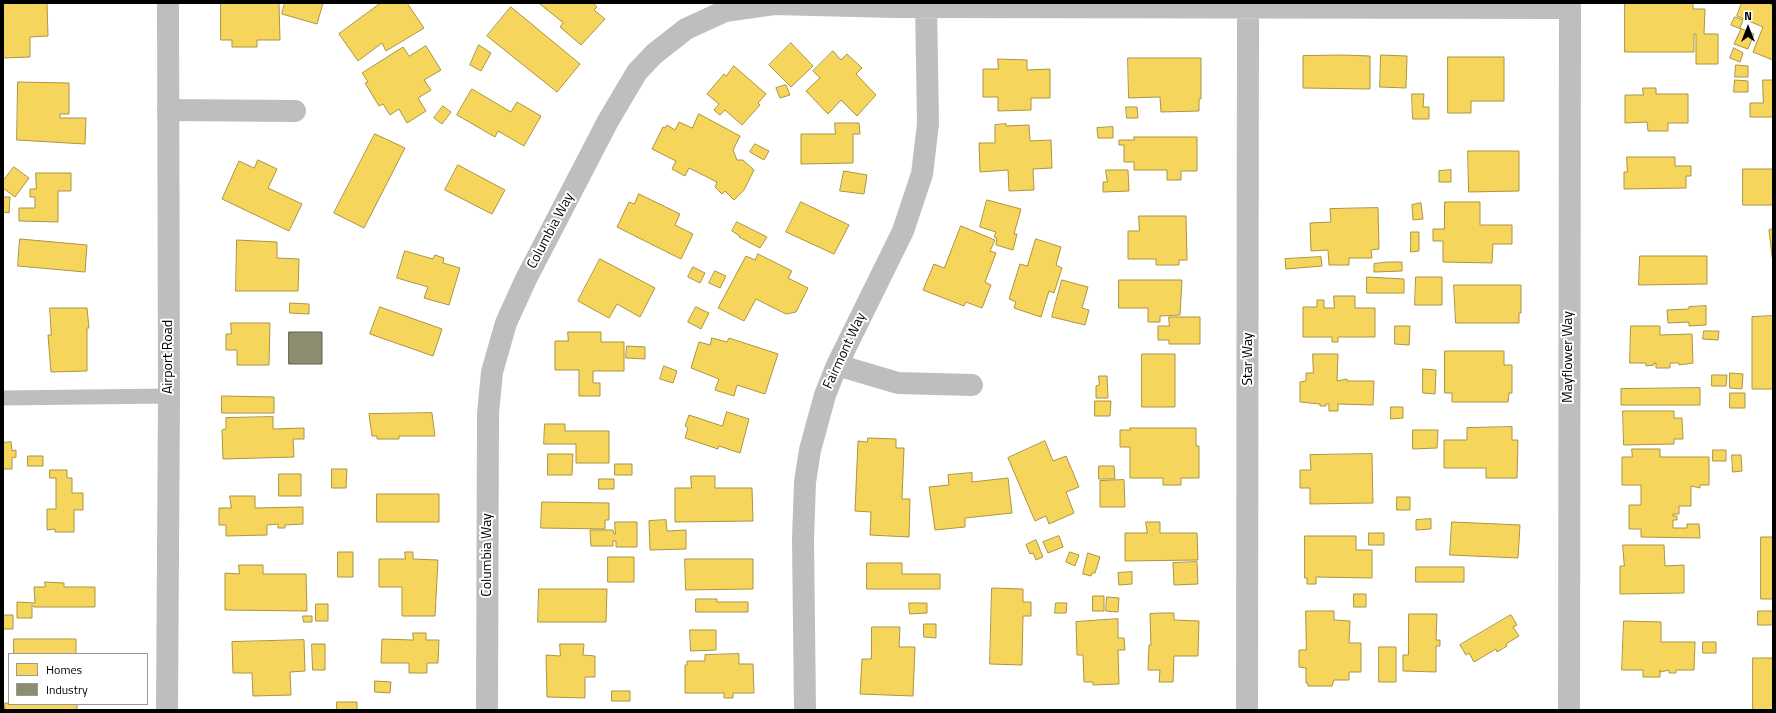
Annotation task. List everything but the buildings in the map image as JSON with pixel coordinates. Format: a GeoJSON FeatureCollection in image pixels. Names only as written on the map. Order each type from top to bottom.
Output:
{"type":"FeatureCollection","features":[{"type":"Feature","properties":{"kind":"street","name":"Airport Road"},"geometry":{"type":"LineString","coordinates":[[167,710],[169,396],[168,3]]}},
{"type":"Feature","properties":{"kind":"street","name":"Columbia Way"},"geometry":{"type":"LineString","coordinates":[[488,710],[488,413],[492,372],[506,323],[526,280],[608,121],[637,72],[654,54],[686,28],[725,11],[774,4],[926,4],[1248,8],[1570,6]]}},
{"type":"Feature","properties":{"kind":"street","name":"Fairmont Way"},"geometry":{"type":"LineString","coordinates":[[805,710],[803,539],[805,482],[810,450],[825,395],[837,365],[903,231],[922,174],[928,124],[926,4]]}},
{"type":"Feature","properties":{"kind":"street","name":"Mayflower Way"},"geometry":{"type":"LineString","coordinates":[[1569,710],[1570,6]]}},
{"type":"Feature","properties":{"kind":"street","name":"Star Way"},"geometry":{"type":"LineString","coordinates":[[1247,710],[1248,8]]}},
{"type":"Feature","properties":{"kind":"street"},"geometry":{"type":"LineString","coordinates":[[168,110],[295,111]]}},
{"type":"Feature","properties":{"kind":"street"},"geometry":{"type":"LineString","coordinates":[[837,365],[898,383],[972,385]]}},
{"type":"Feature","properties":{"kind":"lane"},"geometry":{"type":"LineString","coordinates":[[3,398],[169,396]]}}]}
